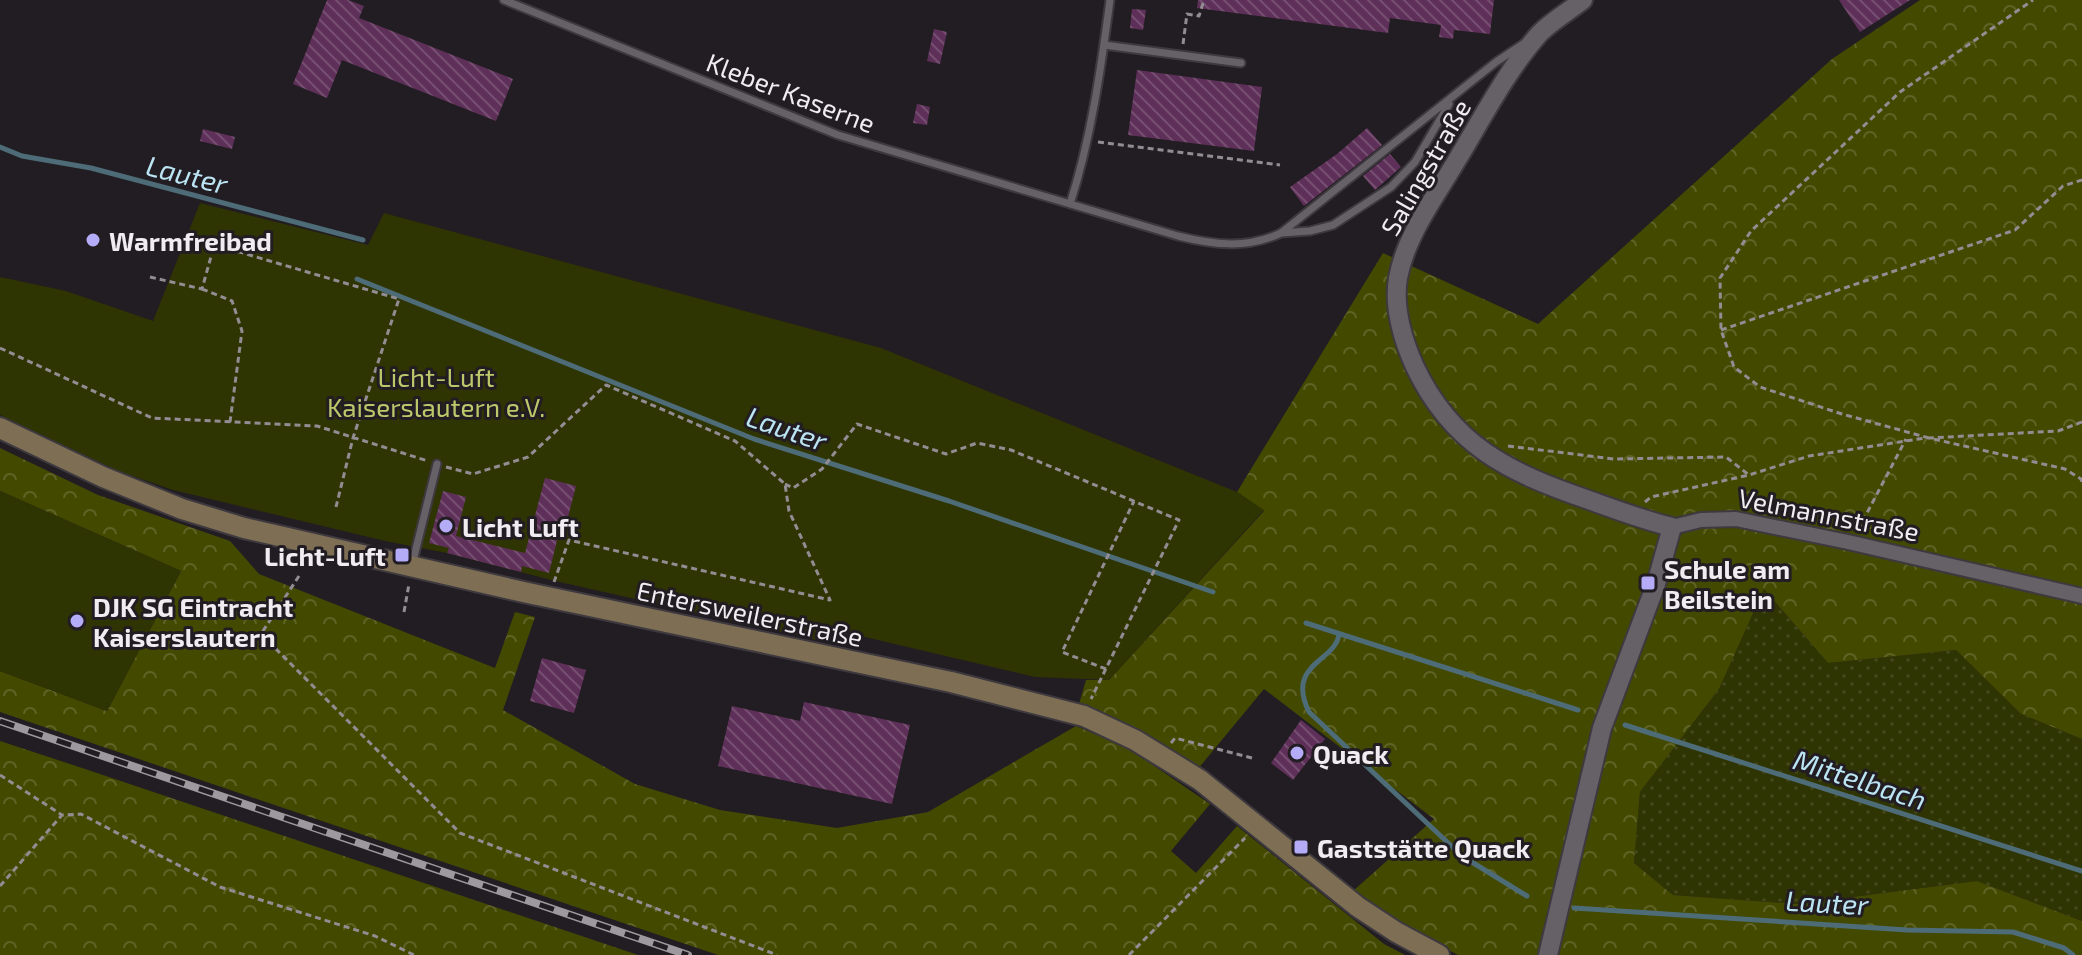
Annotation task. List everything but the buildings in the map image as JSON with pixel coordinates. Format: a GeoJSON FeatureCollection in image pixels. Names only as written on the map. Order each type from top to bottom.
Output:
{"type":"FeatureCollection","features":[{"type":"Feature","properties":{"kind":"main road","name":"Entersweilerstraße"},"geometry":{"type":"LineString","coordinates":[[0,428],[103,477],[182,509],[244,528],[951,682],[1084,716],[1200,780],[1358,907],[1439,955]]}},
{"type":"Feature","properties":{"kind":"street","name":"Salingstraße"},"geometry":{"type":"LineString","coordinates":[[1583,0],[1542,32],[1489,107],[1407,248],[1398,281],[1398,308],[1406,349],[1422,382],[1443,413],[1487,455],[1538,483],[1672,527]]}},
{"type":"Feature","properties":{"kind":"street","name":"Velmannstraße"},"geometry":{"type":"LineString","coordinates":[[1672,527],[1701,520],[1736,519],[2081,594]]}},
{"type":"Feature","properties":{"kind":"street"},"geometry":{"type":"LineString","coordinates":[[1548,955],[1602,728],[1656,584],[1672,527]]}},
{"type":"Feature","properties":{"kind":"lane","name":"Kleber Kaserne"},"geometry":{"type":"LineString","coordinates":[[504,0],[838,135],[1178,236],[1219,244],[1256,243],[1281,233]]}},
{"type":"Feature","properties":{"kind":"lane"},"geometry":{"type":"LineString","coordinates":[[1070,204],[1087,140],[1110,0]]}},
{"type":"Feature","properties":{"kind":"lane"},"geometry":{"type":"LineString","coordinates":[[1281,233],[1496,62],[1542,32]]}},
{"type":"Feature","properties":{"kind":"lane"},"geometry":{"type":"LineString","coordinates":[[1104,45],[1241,63]]}},
{"type":"Feature","properties":{"kind":"lane"},"geometry":{"type":"LineString","coordinates":[[1281,233],[1310,231],[1333,225],[1391,187],[1415,162],[1440,116],[1455,96]]}},
{"type":"Feature","properties":{"kind":"lane"},"geometry":{"type":"LineString","coordinates":[[412,567],[437,464]]}},
{"type":"Feature","properties":{"kind":"path"},"geometry":{"type":"LineString","coordinates":[[1182,55],[1187,14],[1199,16],[1204,0]]}},
{"type":"Feature","properties":{"kind":"path"},"geometry":{"type":"LineString","coordinates":[[2033,0],[1900,92],[1751,231],[1720,278],[1721,330],[1734,367],[1760,387],[1929,438],[2065,469],[2081,479],[2082,483]]}},
{"type":"Feature","properties":{"kind":"path"},"geometry":{"type":"LineString","coordinates":[[1087,140],[1280,165]]}},
{"type":"Feature","properties":{"kind":"path"},"geometry":{"type":"LineString","coordinates":[[1721,330],[2015,230],[2063,186],[2082,180]]}},
{"type":"Feature","properties":{"kind":"path"},"geometry":{"type":"LineString","coordinates":[[202,289],[212,253],[219,246],[399,299],[353,438],[336,507]]}},
{"type":"Feature","properties":{"kind":"path"},"geometry":{"type":"LineString","coordinates":[[150,277],[202,289],[232,301],[242,331],[230,422]]}},
{"type":"Feature","properties":{"kind":"path"},"geometry":{"type":"LineString","coordinates":[[0,348],[152,418],[317,426],[473,474],[528,457],[606,385],[735,441],[793,488],[822,469],[857,424],[946,454],[977,443],[1011,450],[1179,520],[1087,709]]}},
{"type":"Feature","properties":{"kind":"path"},"geometry":{"type":"LineString","coordinates":[[1637,507],[1651,497],[1749,475],[1809,456],[1906,439],[2058,431],[2082,422]]}},
{"type":"Feature","properties":{"kind":"path"},"geometry":{"type":"LineString","coordinates":[[1856,533],[1906,439]]}},
{"type":"Feature","properties":{"kind":"path"},"geometry":{"type":"LineString","coordinates":[[1497,450],[1510,445],[1614,459],[1726,457],[1749,475]]}},
{"type":"Feature","properties":{"kind":"path"},"geometry":{"type":"LineString","coordinates":[[554,584],[569,540],[830,600],[789,511],[785,484]]}},
{"type":"Feature","properties":{"kind":"path"},"geometry":{"type":"LineString","coordinates":[[1106,669],[1062,652],[1134,501]]}},
{"type":"Feature","properties":{"kind":"path"},"geometry":{"type":"LineString","coordinates":[[404,612],[412,567]]}},
{"type":"Feature","properties":{"kind":"path"},"geometry":{"type":"LineString","coordinates":[[299,576],[261,634],[460,833],[777,955]]}},
{"type":"Feature","properties":{"kind":"path"},"geometry":{"type":"LineString","coordinates":[[1161,756],[1175,738],[1252,758]]}},
{"type":"Feature","properties":{"kind":"path"},"geometry":{"type":"LineString","coordinates":[[0,775],[62,815],[81,814],[220,887],[375,936],[414,955]]}},
{"type":"Feature","properties":{"kind":"path"},"geometry":{"type":"LineString","coordinates":[[0,886],[62,815]]}},
{"type":"Feature","properties":{"kind":"path"},"geometry":{"type":"LineString","coordinates":[[1129,955],[1257,825]]}},
{"type":"Feature","properties":{"kind":"green space"},"geometry":{"type":"Polygon","coordinates":[[[1920,0],[2082,0],[2082,739],[2021,714],[1956,650],[1828,663],[1764,589],[1719,689],[1640,792],[1634,863],[1673,895],[1798,904],[1977,881],[2082,921],[2082,955],[1458,955],[1406,927],[1353,891],[1434,819],[1264,689],[1197,770],[1137,733],[1079,704],[1086,680],[1109,680],[1264,511],[1237,492],[1383,253],[1538,324],[1832,59],[1920,0]]]}},
{"type":"Feature","properties":{"kind":"green space","name":"Licht-Luft Kaiserslautern e.V."},"geometry":{"type":"Polygon","coordinates":[[[200,203],[368,245],[384,213],[881,348],[1237,492],[1264,510],[1109,680],[1035,677],[848,633],[844,646],[173,490],[118,471],[0,415],[0,277],[66,291],[153,321],[200,203]]]}},
{"type":"Feature","properties":{"kind":"green space"},"geometry":{"type":"Polygon","coordinates":[[[0,448],[98,495],[230,541],[259,574],[495,668],[515,612],[535,617],[503,710],[635,784],[720,810],[837,828],[928,812],[1076,726],[1128,748],[1210,804],[1171,851],[1196,873],[1237,826],[1384,944],[1405,955],[718,955],[0,712],[0,671],[107,711],[181,571],[0,491],[0,448]]]}},
{"type":"Feature","properties":{"kind":"green space","name":"DJK SG Eintracht Kaiserslautern"},"geometry":{"type":"Polygon","coordinates":[[[0,491],[181,571],[107,711],[0,671],[0,491]]]}},
{"type":"Feature","properties":{"kind":"green space"},"geometry":{"type":"Polygon","coordinates":[[[1764,589],[1828,663],[1956,650],[2021,714],[2082,739],[2082,921],[1977,881],[1798,904],[1673,895],[1634,863],[1640,792],[1719,689],[1764,589]]]}},
{"type":"Feature","properties":{"kind":"green space"},"geometry":{"type":"Polygon","coordinates":[[[0,741],[82,768],[638,955],[0,955],[0,741]]]}},
{"type":"Feature","properties":{"kind":"waterway","name":"Lauter"},"geometry":{"type":"LineString","coordinates":[[0,147],[22,156],[91,168],[363,240]]}},
{"type":"Feature","properties":{"kind":"waterway","name":"Lauter"},"geometry":{"type":"LineString","coordinates":[[357,279],[754,439],[949,501],[1213,592]]}},
{"type":"Feature","properties":{"kind":"waterway","name":"Mittelbach"},"geometry":{"type":"LineString","coordinates":[[1306,623],[1578,710]]}},
{"type":"Feature","properties":{"kind":"waterway","name":"Lauter"},"geometry":{"type":"LineString","coordinates":[[1339,634],[1336,643],[1307,673],[1303,683],[1303,696],[1309,712],[1462,856],[1527,896]]}},
{"type":"Feature","properties":{"kind":"waterway","name":"Mittelbach"},"geometry":{"type":"LineString","coordinates":[[1625,725],[2082,871]]}},
{"type":"Feature","properties":{"kind":"waterway","name":"Lauter"},"geometry":{"type":"LineString","coordinates":[[1574,908],[1907,930],[2013,932],[2064,948],[2073,955]]}},
{"type":"Feature","properties":{"kind":"railway"},"geometry":{"type":"LineString","coordinates":[[0,721],[688,955]]}},
{"type":"Feature","properties":{"kind":"place","name":"Warmfreibad"},"geometry":{"type":"Point","coordinates":[93,240]}},
{"type":"Feature","properties":{"kind":"place","name":"Licht Luft"},"geometry":{"type":"Point","coordinates":[446,526]}},
{"type":"Feature","properties":{"kind":"place","name":"Licht-Luft"},"geometry":{"type":"Point","coordinates":[402,555]}},
{"type":"Feature","properties":{"kind":"place","name":"Schule am Beilstein"},"geometry":{"type":"Point","coordinates":[1648,583]}},
{"type":"Feature","properties":{"kind":"place","name":"DJK SG Eintracht Kaiserslautern"},"geometry":{"type":"Point","coordinates":[77,621]}},
{"type":"Feature","properties":{"kind":"place","name":"Quack"},"geometry":{"type":"Point","coordinates":[1297,753]}},
{"type":"Feature","properties":{"kind":"place","name":"Gaststätte Quack"},"geometry":{"type":"Point","coordinates":[1301,847]}}]}
